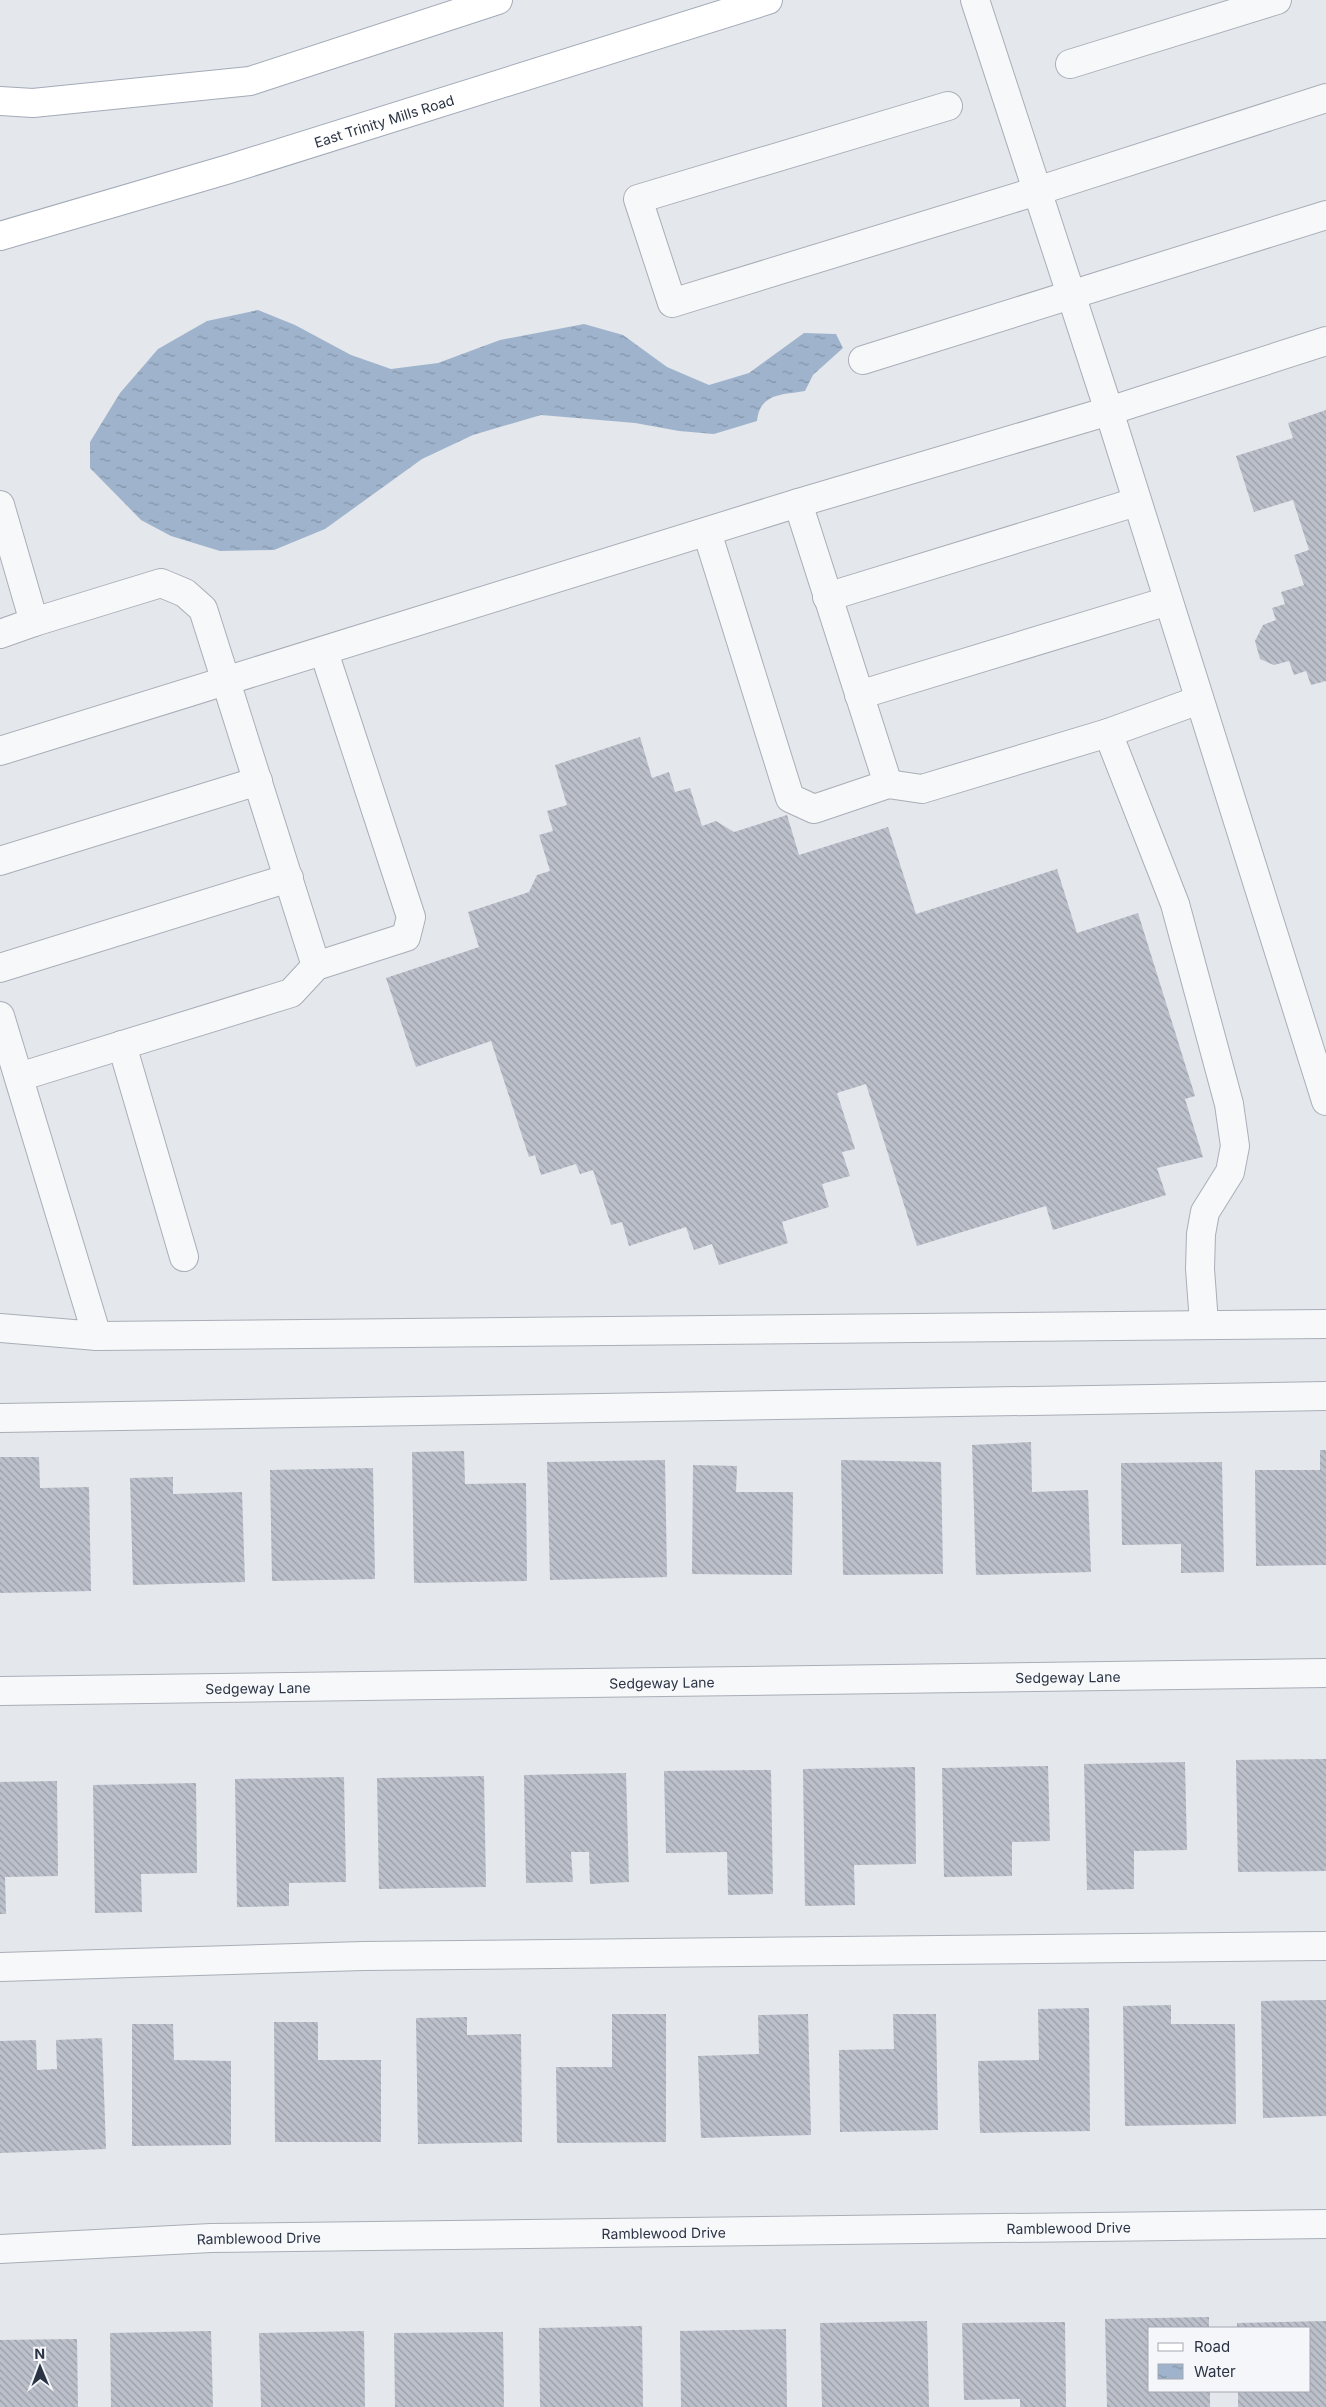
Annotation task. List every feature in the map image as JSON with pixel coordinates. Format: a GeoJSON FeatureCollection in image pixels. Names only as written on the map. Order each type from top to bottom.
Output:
{"type":"FeatureCollection","features":[{"type":"Feature","properties":{"kind":"main road"},"geometry":{"type":"LineString","coordinates":[[0,101],[33,103],[250,81],[498,0]]}},
{"type":"Feature","properties":{"kind":"main road","name":"East Trinity Mills Road"},"geometry":{"type":"LineString","coordinates":[[0,236],[229,169],[768,0]]}},
{"type":"Feature","properties":{"kind":"street"},"geometry":{"type":"LineString","coordinates":[[975,0],[1109,411],[1136,502],[1326,1101]]}},
{"type":"Feature","properties":{"kind":"street"},"geometry":{"type":"LineString","coordinates":[[1070,64],[1277,0]]}},
{"type":"Feature","properties":{"kind":"street"},"geometry":{"type":"LineString","coordinates":[[948,106],[638,199],[672,303],[1037,191],[1326,98]]}},
{"type":"Feature","properties":{"kind":"street"},"geometry":{"type":"LineString","coordinates":[[863,360],[1326,215]]}},
{"type":"Feature","properties":{"kind":"street"},"geometry":{"type":"LineString","coordinates":[[0,751],[324,652],[798,503],[1109,411],[1326,341]]}},
{"type":"Feature","properties":{"kind":"street"},"geometry":{"type":"LineString","coordinates":[[827,597],[1136,502]]}},
{"type":"Feature","properties":{"kind":"street"},"geometry":{"type":"LineString","coordinates":[[798,503],[888,784]]}},
{"type":"Feature","properties":{"kind":"street"},"geometry":{"type":"LineString","coordinates":[[2,518],[34,622]]}},
{"type":"Feature","properties":{"kind":"street"},"geometry":{"type":"LineString","coordinates":[[707,532],[790,798],[814,809],[888,784],[922,789],[1108,733],[1199,700]]}},
{"type":"Feature","properties":{"kind":"street"},"geometry":{"type":"LineString","coordinates":[[0,634],[161,583],[185,593],[203,608],[316,966]]}},
{"type":"Feature","properties":{"kind":"street"},"geometry":{"type":"LineString","coordinates":[[859,695],[1168,601]]}},
{"type":"Feature","properties":{"kind":"street"},"geometry":{"type":"LineString","coordinates":[[19,1077],[290,993],[316,966],[406,937],[411,916],[324,652]]}},
{"type":"Feature","properties":{"kind":"street"},"geometry":{"type":"LineString","coordinates":[[1108,733],[1175,904],[1229,1104],[1235,1146],[1230,1172],[1207,1208],[1201,1234],[1200,1269],[1204,1323]]}},
{"type":"Feature","properties":{"kind":"street"},"geometry":{"type":"LineString","coordinates":[[0,861],[258,781]]}},
{"type":"Feature","properties":{"kind":"street"},"geometry":{"type":"LineString","coordinates":[[0,968],[288,878]]}},
{"type":"Feature","properties":{"kind":"street"},"geometry":{"type":"LineString","coordinates":[[0,1016],[97,1336]]}},
{"type":"Feature","properties":{"kind":"street"},"geometry":{"type":"LineString","coordinates":[[122,1045],[184,1256]]}},
{"type":"Feature","properties":{"kind":"street"},"geometry":{"type":"LineString","coordinates":[[0,1328],[97,1336],[1204,1323],[1326,1324]]}},
{"type":"Feature","properties":{"kind":"street"},"geometry":{"type":"LineString","coordinates":[[0,1418],[1326,1396]]}},
{"type":"Feature","properties":{"kind":"street","name":"Sedgeway Lane"},"geometry":{"type":"LineString","coordinates":[[0,1691],[1326,1673]]}},
{"type":"Feature","properties":{"kind":"street"},"geometry":{"type":"LineString","coordinates":[[0,1967],[363,1956],[1326,1946]]}},
{"type":"Feature","properties":{"kind":"street","name":"Ramblewood Drive"},"geometry":{"type":"LineString","coordinates":[[0,2249],[211,2238],[1326,2224]]}},
{"type":"Feature","properties":{"kind":"water"},"geometry":{"type":"Polygon","coordinates":[[[258,310],[295,325],[351,355],[391,369],[438,363],[500,340],[584,324],[623,335],[667,367],[709,385],[749,373],[804,333],[836,334],[843,348],[813,375],[805,391],[780,395],[767,400],[759,412],[757,421],[714,434],[679,431],[635,423],[541,415],[473,435],[422,459],[325,529],[274,550],[220,551],[171,536],[141,520],[90,468],[90,442],[120,393],[158,349],[207,321],[258,310]]]}},
{"type":"Feature","properties":{"kind":"building"},"geometry":{"type":"Polygon","coordinates":[[[1326,410],[1326,681],[1311,685],[1306,671],[1294,675],[1289,661],[1274,665],[1260,659],[1255,641],[1263,625],[1276,620],[1272,608],[1285,604],[1281,592],[1304,585],[1294,555],[1309,550],[1293,500],[1254,512],[1236,456],[1293,438],[1288,423],[1326,410]]]}},
{"type":"Feature","properties":{"kind":"building"},"geometry":{"type":"Polygon","coordinates":[[[640,737],[652,778],[669,772],[675,792],[690,788],[702,826],[716,821],[734,832],[787,815],[799,855],[888,827],[916,914],[1057,869],[1077,933],[1138,913],[1195,1096],[1185,1099],[1203,1157],[1157,1168],[1166,1195],[1053,1230],[1046,1206],[917,1246],[866,1084],[837,1093],[855,1149],[842,1152],[850,1176],[822,1184],[829,1207],[782,1222],[788,1243],[719,1265],[712,1244],[694,1250],[686,1227],[629,1246],[622,1222],[611,1225],[593,1170],[580,1174],[576,1164],[541,1175],[535,1155],[529,1157],[491,1041],[416,1067],[386,978],[479,947],[468,912],[529,892],[537,875],[550,871],[539,835],[553,831],[547,811],[567,805],[555,765],[640,737]]]}},
{"type":"Feature","properties":{"kind":"building"},"geometry":{"type":"Polygon","coordinates":[[[1031,1442],[1032,1492],[1088,1490],[1091,1572],[976,1575],[972,1445],[1031,1442]]]}},
{"type":"Feature","properties":{"kind":"building"},"geometry":{"type":"Polygon","coordinates":[[[1320,1450],[1326,1450],[1326,1565],[1256,1566],[1255,1470],[1320,1470],[1320,1450]]]}},
{"type":"Feature","properties":{"kind":"building"},"geometry":{"type":"Polygon","coordinates":[[[464,1451],[465,1484],[526,1483],[527,1581],[414,1583],[412,1452],[464,1451]]]}},
{"type":"Feature","properties":{"kind":"building"},"geometry":{"type":"Polygon","coordinates":[[[0,1457],[39,1457],[40,1488],[89,1487],[91,1591],[0,1593],[0,1457]]]}},
{"type":"Feature","properties":{"kind":"building"},"geometry":{"type":"Polygon","coordinates":[[[665,1460],[667,1577],[550,1580],[547,1462],[665,1460]]]}},
{"type":"Feature","properties":{"kind":"building"},"geometry":{"type":"Polygon","coordinates":[[[841,1460],[941,1462],[943,1574],[843,1575],[841,1460]]]}},
{"type":"Feature","properties":{"kind":"building"},"geometry":{"type":"Polygon","coordinates":[[[1222,1462],[1224,1572],[1181,1573],[1181,1544],[1122,1545],[1121,1463],[1222,1462]]]}},
{"type":"Feature","properties":{"kind":"building"},"geometry":{"type":"Polygon","coordinates":[[[693,1465],[737,1466],[736,1492],[793,1492],[792,1575],[692,1574],[693,1465]]]}},
{"type":"Feature","properties":{"kind":"building"},"geometry":{"type":"Polygon","coordinates":[[[373,1468],[375,1579],[272,1581],[270,1470],[373,1468]]]}},
{"type":"Feature","properties":{"kind":"building"},"geometry":{"type":"Polygon","coordinates":[[[173,1477],[173,1494],[242,1492],[245,1582],[133,1585],[130,1478],[173,1477]]]}},
{"type":"Feature","properties":{"kind":"building"},"geometry":{"type":"Polygon","coordinates":[[[1326,1759],[1326,1871],[1238,1872],[1236,1760],[1326,1759]]]}},
{"type":"Feature","properties":{"kind":"building"},"geometry":{"type":"Polygon","coordinates":[[[1185,1762],[1187,1850],[1134,1851],[1134,1889],[1087,1890],[1084,1764],[1185,1762]]]}},
{"type":"Feature","properties":{"kind":"building"},"geometry":{"type":"Polygon","coordinates":[[[1048,1766],[1050,1841],[1012,1842],[1012,1876],[944,1877],[942,1768],[1048,1766]]]}},
{"type":"Feature","properties":{"kind":"building"},"geometry":{"type":"Polygon","coordinates":[[[915,1767],[916,1864],[854,1865],[855,1905],[805,1906],[803,1769],[915,1767]]]}},
{"type":"Feature","properties":{"kind":"building"},"geometry":{"type":"Polygon","coordinates":[[[771,1770],[773,1894],[728,1895],[727,1852],[666,1853],[664,1771],[771,1770]]]}},
{"type":"Feature","properties":{"kind":"building"},"geometry":{"type":"Polygon","coordinates":[[[626,1773],[629,1882],[590,1884],[589,1852],[571,1852],[573,1882],[526,1883],[524,1775],[626,1773]]]}},
{"type":"Feature","properties":{"kind":"building"},"geometry":{"type":"Polygon","coordinates":[[[484,1776],[486,1887],[379,1889],[377,1778],[484,1776]]]}},
{"type":"Feature","properties":{"kind":"building"},"geometry":{"type":"Polygon","coordinates":[[[344,1777],[346,1882],[289,1883],[289,1906],[237,1907],[235,1779],[344,1777]]]}},
{"type":"Feature","properties":{"kind":"building"},"geometry":{"type":"Polygon","coordinates":[[[57,1781],[58,1876],[5,1877],[6,1914],[0,1914],[0,1782],[57,1781]]]}},
{"type":"Feature","properties":{"kind":"building"},"geometry":{"type":"Polygon","coordinates":[[[196,1783],[197,1873],[141,1874],[142,1912],[95,1913],[93,1785],[196,1783]]]}},
{"type":"Feature","properties":{"kind":"building"},"geometry":{"type":"Polygon","coordinates":[[[1326,2000],[1326,2116],[1263,2118],[1261,2001],[1326,2000]]]}},
{"type":"Feature","properties":{"kind":"building"},"geometry":{"type":"Polygon","coordinates":[[[1171,2005],[1171,2024],[1235,2024],[1236,2124],[1125,2126],[1123,2006],[1171,2005]]]}},
{"type":"Feature","properties":{"kind":"building"},"geometry":{"type":"Polygon","coordinates":[[[1089,2008],[1090,2131],[980,2133],[978,2061],[1039,2060],[1038,2009],[1089,2008]]]}},
{"type":"Feature","properties":{"kind":"building"},"geometry":{"type":"Polygon","coordinates":[[[612,2014],[666,2014],[666,2142],[557,2143],[556,2067],[612,2067],[612,2014]]]}},
{"type":"Feature","properties":{"kind":"building"},"geometry":{"type":"Polygon","coordinates":[[[808,2014],[811,2135],[701,2138],[698,2056],[759,2054],[758,2015],[808,2014]]]}},
{"type":"Feature","properties":{"kind":"building"},"geometry":{"type":"Polygon","coordinates":[[[893,2014],[936,2014],[938,2130],[840,2132],[839,2050],[894,2049],[893,2014]]]}},
{"type":"Feature","properties":{"kind":"building"},"geometry":{"type":"Polygon","coordinates":[[[467,2017],[467,2035],[521,2034],[522,2142],[418,2144],[416,2018],[467,2017]]]}},
{"type":"Feature","properties":{"kind":"building"},"geometry":{"type":"Polygon","coordinates":[[[274,2022],[318,2022],[318,2060],[381,2060],[381,2142],[275,2142],[274,2022]]]}},
{"type":"Feature","properties":{"kind":"building"},"geometry":{"type":"Polygon","coordinates":[[[132,2024],[173,2024],[174,2060],[231,2061],[231,2145],[132,2146],[132,2024]]]}},
{"type":"Feature","properties":{"kind":"building"},"geometry":{"type":"Polygon","coordinates":[[[102,2038],[106,2149],[0,2153],[0,2041],[36,2040],[37,2070],[57,2069],[56,2040],[102,2038]]]}},
{"type":"Feature","properties":{"kind":"building"},"geometry":{"type":"Polygon","coordinates":[[[1209,2317],[1209,2327],[1148,2327],[1148,2392],[1210,2392],[1210,2407],[1107,2407],[1105,2319],[1209,2317]]]}},
{"type":"Feature","properties":{"kind":"building"},"geometry":{"type":"Polygon","coordinates":[[[927,2321],[929,2407],[822,2407],[820,2323],[927,2321]]]}},
{"type":"Feature","properties":{"kind":"building"},"geometry":{"type":"Polygon","coordinates":[[[1326,2321],[1326,2407],[1238,2407],[1238,2392],[1311,2392],[1311,2327],[1237,2327],[1237,2323],[1326,2321]]]}},
{"type":"Feature","properties":{"kind":"building"},"geometry":{"type":"Polygon","coordinates":[[[1065,2322],[1066,2407],[1020,2407],[1020,2399],[964,2400],[962,2323],[1065,2322]]]}},
{"type":"Feature","properties":{"kind":"building"},"geometry":{"type":"Polygon","coordinates":[[[642,2326],[643,2407],[540,2407],[539,2328],[642,2326]]]}},
{"type":"Feature","properties":{"kind":"building"},"geometry":{"type":"Polygon","coordinates":[[[786,2329],[787,2407],[681,2407],[680,2331],[786,2329]]]}},
{"type":"Feature","properties":{"kind":"building"},"geometry":{"type":"Polygon","coordinates":[[[211,2331],[213,2407],[111,2407],[110,2333],[211,2331]]]}},
{"type":"Feature","properties":{"kind":"building"},"geometry":{"type":"Polygon","coordinates":[[[364,2331],[365,2407],[261,2407],[259,2333],[364,2331]]]}},
{"type":"Feature","properties":{"kind":"building"},"geometry":{"type":"Polygon","coordinates":[[[503,2332],[504,2407],[395,2407],[394,2333],[503,2332]]]}},
{"type":"Feature","properties":{"kind":"building"},"geometry":{"type":"Polygon","coordinates":[[[77,2339],[78,2407],[0,2407],[0,2340],[77,2339]]]}}]}
